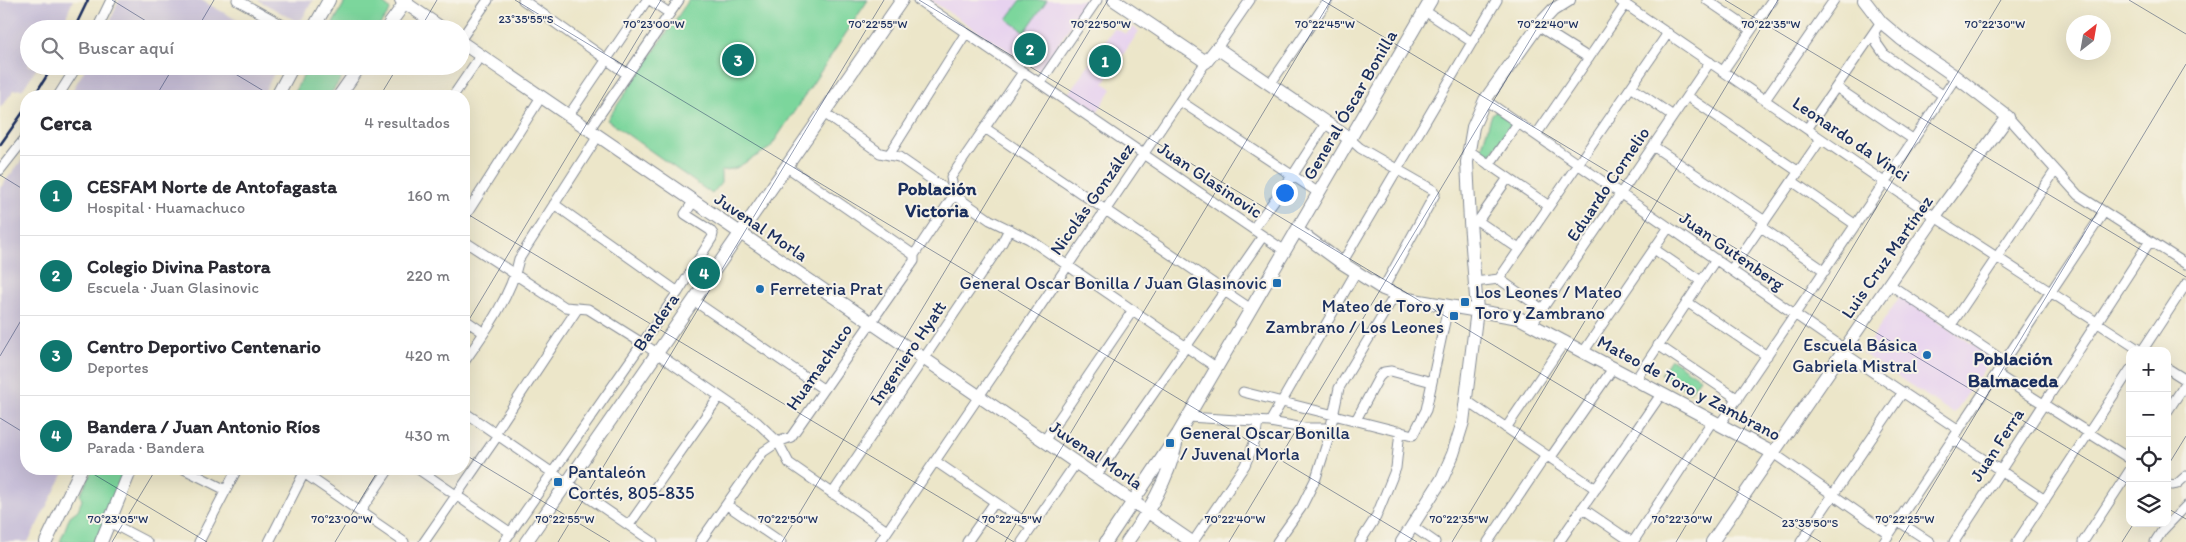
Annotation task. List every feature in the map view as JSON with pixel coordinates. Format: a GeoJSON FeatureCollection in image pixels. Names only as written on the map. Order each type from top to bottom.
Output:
{"type":"FeatureCollection","features":[{"type":"Feature","properties":{"kind":"street"},"geometry":{"type":"LineString","coordinates":[[101,20],[110,0]]}},
{"type":"Feature","properties":{"kind":"street"},"geometry":{"type":"LineString","coordinates":[[236,0],[273,20]]}},
{"type":"Feature","properties":{"kind":"street"},"geometry":{"type":"LineString","coordinates":[[318,20],[329,0]]}},
{"type":"Feature","properties":{"kind":"street"},"geometry":{"type":"LineString","coordinates":[[470,27],[488,0]]}},
{"type":"Feature","properties":{"kind":"street"},"geometry":{"type":"LineString","coordinates":[[523,0],[628,74]]}},
{"type":"Feature","properties":{"kind":"street"},"geometry":{"type":"LineString","coordinates":[[569,115],[648,0],[669,13]]}},
{"type":"Feature","properties":{"kind":"street"},"geometry":{"type":"LineString","coordinates":[[470,353],[484,333],[516,275],[520,259],[554,204],[628,74],[678,0]]}},
{"type":"Feature","properties":{"kind":"street","name":"Bandera"},"geometry":{"type":"LineString","coordinates":[[526,542],[738,233],[787,167],[902,0]]}},
{"type":"Feature","properties":{"kind":"street","name":"Juan Glasinovic"},"geometry":{"type":"LineString","coordinates":[[918,0],[1285,251]]}},
{"type":"Feature","properties":{"kind":"street"},"geometry":{"type":"LineString","coordinates":[[1040,83],[1096,0]]}},
{"type":"Feature","properties":{"kind":"street"},"geometry":{"type":"LineString","coordinates":[[1114,0],[1206,62]]}},
{"type":"Feature","properties":{"kind":"street","name":"Nicolás González"},"geometry":{"type":"LineString","coordinates":[[880,542],[1249,0]]}},
{"type":"Feature","properties":{"kind":"street"},"geometry":{"type":"LineString","coordinates":[[1270,83],[1328,0]]}},
{"type":"Feature","properties":{"kind":"street"},"geometry":{"type":"LineString","coordinates":[[1342,263],[1497,0]]}},
{"type":"Feature","properties":{"kind":"street"},"geometry":{"type":"LineString","coordinates":[[1402,542],[1448,466],[1459,438],[1467,401],[1477,310],[1474,221],[1468,150],[1473,127],[1485,100],[1538,26],[1554,10],[1569,0]]}},
{"type":"Feature","properties":{"kind":"street"},"geometry":{"type":"LineString","coordinates":[[1708,0],[1751,30]]}},
{"type":"Feature","properties":{"kind":"street"},"geometry":{"type":"LineString","coordinates":[[1723,71],[1772,0]]}},
{"type":"Feature","properties":{"kind":"street"},"geometry":{"type":"LineString","coordinates":[[1765,100],[1834,0]]}},
{"type":"Feature","properties":{"kind":"street"},"geometry":{"type":"LineString","coordinates":[[1864,0],[1877,27],[1877,44],[1884,54],[1944,96]]}},
{"type":"Feature","properties":{"kind":"street"},"geometry":{"type":"LineString","coordinates":[[392,20],[404,1],[430,20]]}},
{"type":"Feature","properties":{"kind":"street"},"geometry":{"type":"LineString","coordinates":[[1536,135],[1589,58],[1623,2]]}},
{"type":"Feature","properties":{"kind":"street","name":"Leonardo da Vinci"},"geometry":{"type":"LineString","coordinates":[[1623,2],[1935,217],[2136,347]]}},
{"type":"Feature","properties":{"kind":"street"},"geometry":{"type":"LineString","coordinates":[[1426,4],[1472,42]]}},
{"type":"Feature","properties":{"kind":"street","name":"General Óscar Bonilla"},"geometry":{"type":"LineString","coordinates":[[1106,542],[1178,434],[1319,193],[1426,4]]}},
{"type":"Feature","properties":{"kind":"street"},"geometry":{"type":"LineString","coordinates":[[1538,26],[1589,58]]}},
{"type":"Feature","properties":{"kind":"street"},"geometry":{"type":"LineString","coordinates":[[1877,27],[1900,39],[2008,117],[2020,128],[2055,171],[2078,195],[2186,264]]}},
{"type":"Feature","properties":{"kind":"street"},"geometry":{"type":"LineString","coordinates":[[1807,129],[1877,27]]}},
{"type":"Feature","properties":{"kind":"street"},"geometry":{"type":"LineString","coordinates":[[889,155],[966,33]]}},
{"type":"Feature","properties":{"kind":"street"},"geometry":{"type":"LineString","coordinates":[[1499,279],[1668,33]]}},
{"type":"Feature","properties":{"kind":"street","name":"Juvenal Morla"},"geometry":{"type":"LineString","coordinates":[[470,47],[738,233],[1192,542]]}},
{"type":"Feature","properties":{"kind":"street"},"geometry":{"type":"LineString","coordinates":[[1217,48],[1327,122],[1360,148],[1434,190],[1435,194],[1383,289]]}},
{"type":"Feature","properties":{"kind":"street"},"geometry":{"type":"LineString","coordinates":[[470,70],[480,55]]}},
{"type":"Feature","properties":{"kind":"street","name":"Eduardo Cornelio"},"geometry":{"type":"LineString","coordinates":[[1532,324],[1710,62]]}},
{"type":"Feature","properties":{"kind":"street","name":"Huamachuco"},"geometry":{"type":"LineString","coordinates":[[700,542],[763,452],[791,436],[914,261],[914,255],[954,194],[951,177],[1023,72]]}},
{"type":"Feature","properties":{"kind":"street"},"geometry":{"type":"LineString","coordinates":[[62,90],[71,75]]}},
{"type":"Feature","properties":{"kind":"street"},"geometry":{"type":"LineString","coordinates":[[280,90],[288,75]]}},
{"type":"Feature","properties":{"kind":"street"},"geometry":{"type":"LineString","coordinates":[[343,90],[354,75]]}},
{"type":"Feature","properties":{"kind":"street"},"geometry":{"type":"LineString","coordinates":[[457,90],[467,75]]}},
{"type":"Feature","properties":{"kind":"street"},"geometry":{"type":"LineString","coordinates":[[1582,508],[1632,542],[1717,422],[1738,399],[1956,78]]}},
{"type":"Feature","properties":{"kind":"street"},"geometry":{"type":"LineString","coordinates":[[1631,87],[1673,116]]}},
{"type":"Feature","properties":{"kind":"street"},"geometry":{"type":"LineString","coordinates":[[1836,87],[1914,140]]}},
{"type":"Feature","properties":{"kind":"street"},"geometry":{"type":"LineString","coordinates":[[1687,96],[1799,172]]}},
{"type":"Feature","properties":{"kind":"street"},"geometry":{"type":"LineString","coordinates":[[470,209],[541,97]]}},
{"type":"Feature","properties":{"kind":"street","name":"Juan Gutenberg"},"geometry":{"type":"LineString","coordinates":[[1485,100],[1835,342],[1850,357],[1959,430]]}},
{"type":"Feature","properties":{"kind":"street"},"geometry":{"type":"LineString","coordinates":[[1180,101],[1319,193]]}},
{"type":"Feature","properties":{"kind":"street"},"geometry":{"type":"LineString","coordinates":[[824,113],[880,153],[899,157],[990,220],[1029,239],[1217,368]]}},
{"type":"Feature","properties":{"kind":"street","name":"Luis Cruz Martínez"},"geometry":{"type":"LineString","coordinates":[[1712,542],[1935,217],[2008,117]]}},
{"type":"Feature","properties":{"kind":"street","name":"General Óscar Bonilla"},"geometry":{"type":"LineString","coordinates":[[1252,229],[1293,175],[1327,122]]}},
{"type":"Feature","properties":{"kind":"street"},"geometry":{"type":"LineString","coordinates":[[1489,165],[1518,123]]}},
{"type":"Feature","properties":{"kind":"street"},"geometry":{"type":"LineString","coordinates":[[985,128],[1251,309]]}},
{"type":"Feature","properties":{"kind":"street"},"geometry":{"type":"LineString","coordinates":[[1731,270],[1821,138]]}},
{"type":"Feature","properties":{"kind":"street"},"geometry":{"type":"LineString","coordinates":[[0,170],[20,145]]}},
{"type":"Feature","properties":{"kind":"street"},"geometry":{"type":"LineString","coordinates":[[1653,146],[1763,224],[1825,271]]}},
{"type":"Feature","properties":{"kind":"street"},"geometry":{"type":"LineString","coordinates":[[1468,150],[1549,206]]}},
{"type":"Feature","properties":{"kind":"street"},"geometry":{"type":"LineString","coordinates":[[787,167],[914,255]]}},
{"type":"Feature","properties":{"kind":"street"},"geometry":{"type":"LineString","coordinates":[[1950,325],[2055,171]]}},
{"type":"Feature","properties":{"kind":"street"},"geometry":{"type":"LineString","coordinates":[[1474,221],[1508,178]]}},
{"type":"Feature","properties":{"kind":"street"},"geometry":{"type":"LineString","coordinates":[[1792,181],[1856,225]]}},
{"type":"Feature","properties":{"kind":"street","name":"Bandera"},"geometry":{"type":"LineString","coordinates":[[504,542],[678,292],[713,234],[685,214],[693,202]]}},
{"type":"Feature","properties":{"kind":"street"},"geometry":{"type":"LineString","coordinates":[[554,204],[678,292]]}},
{"type":"Feature","properties":{"kind":"street"},"geometry":{"type":"LineString","coordinates":[[1887,538],[2104,212]]}},
{"type":"Feature","properties":{"kind":"street"},"geometry":{"type":"LineString","coordinates":[[1474,221],[1519,249]]}},
{"type":"Feature","properties":{"kind":"street"},"geometry":{"type":"LineString","coordinates":[[1584,351],[1669,227]]}},
{"type":"Feature","properties":{"kind":"street","name":"Ingeniero Hyatt"},"geometry":{"type":"LineString","coordinates":[[832,494],[1002,243],[1009,229]]}},
{"type":"Feature","properties":{"kind":"street","name":"Mateo de Toro y Zambrano"},"geometry":{"type":"LineString","coordinates":[[1297,230],[1342,263],[1395,295],[1448,307],[1512,316],[1565,341],[1774,453],[1833,495],[1887,538]]}},
{"type":"Feature","properties":{"kind":"street"},"geometry":{"type":"LineString","coordinates":[[1096,476],[1264,236]]}},
{"type":"Feature","properties":{"kind":"street","name":"Juan Ferra"},"geometry":{"type":"LineString","coordinates":[[1954,542],[2150,241]]}},
{"type":"Feature","properties":{"kind":"street"},"geometry":{"type":"LineString","coordinates":[[470,245],[565,307],[588,309],[642,343],[757,422],[778,442],[789,463],[887,531]]}},
{"type":"Feature","properties":{"kind":"street"},"geometry":{"type":"LineString","coordinates":[[1654,249],[1701,281]]}},
{"type":"Feature","properties":{"kind":"street"},"geometry":{"type":"LineString","coordinates":[[1636,379],[1716,259]]}},
{"type":"Feature","properties":{"kind":"street"},"geometry":{"type":"LineString","coordinates":[[1270,422],[1280,401],[1356,272]]}},
{"type":"Feature","properties":{"kind":"street"},"geometry":{"type":"LineString","coordinates":[[1475,282],[1499,279],[1542,309]]}},
{"type":"Feature","properties":{"kind":"street"},"geometry":{"type":"LineString","coordinates":[[1889,284],[2004,362]]}},
{"type":"Feature","properties":{"kind":"street"},"geometry":{"type":"LineString","coordinates":[[2145,347],[2186,284]]}},
{"type":"Feature","properties":{"kind":"street"},"geometry":{"type":"LineString","coordinates":[[1277,542],[1312,487],[1324,455],[1336,396],[1342,382],[1395,295]]}},
{"type":"Feature","properties":{"kind":"street"},"geometry":{"type":"LineString","coordinates":[[693,300],[823,389]]}},
{"type":"Feature","properties":{"kind":"street"},"geometry":{"type":"LineString","coordinates":[[1687,302],[1767,356]]}},
{"type":"Feature","properties":{"kind":"street"},"geometry":{"type":"LineString","coordinates":[[1243,392],[1413,434],[1426,410],[1448,307]]}},
{"type":"Feature","properties":{"kind":"street"},"geometry":{"type":"LineString","coordinates":[[470,475],[578,308]]}},
{"type":"Feature","properties":{"kind":"street"},"geometry":{"type":"LineString","coordinates":[[1044,441],[1133,310]]}},
{"type":"Feature","properties":{"kind":"street"},"geometry":{"type":"LineString","coordinates":[[470,323],[484,333]]}},
{"type":"Feature","properties":{"kind":"street"},"geometry":{"type":"LineString","coordinates":[[1506,428],[1565,341]]}},
{"type":"Feature","properties":{"kind":"street","name":"Mateo de Toro y Zambrano"},"geometry":{"type":"LineString","coordinates":[[1658,345],[1738,399]]}},
{"type":"Feature","properties":{"kind":"street"},"geometry":{"type":"LineString","coordinates":[[1488,542],[1543,460],[1553,454],[1614,367]]}},
{"type":"Feature","properties":{"kind":"street"},"geometry":{"type":"LineString","coordinates":[[1356,420],[1384,372],[1391,371],[1432,382]]}},
{"type":"Feature","properties":{"kind":"street"},"geometry":{"type":"LineString","coordinates":[[2171,371],[2186,382],[2171,406]]}},
{"type":"Feature","properties":{"kind":"street"},"geometry":{"type":"LineString","coordinates":[[1996,374],[2126,456]]}},
{"type":"Feature","properties":{"kind":"street"},"geometry":{"type":"LineString","coordinates":[[2018,542],[2126,376]]}},
{"type":"Feature","properties":{"kind":"street"},"geometry":{"type":"LineString","coordinates":[[1801,542],[1903,392]]}},
{"type":"Feature","properties":{"kind":"street"},"geometry":{"type":"LineString","coordinates":[[1559,542],[1662,393]]}},
{"type":"Feature","properties":{"kind":"street"},"geometry":{"type":"LineString","coordinates":[[629,525],[719,397]]}},
{"type":"Feature","properties":{"kind":"street"},"geometry":{"type":"LineString","coordinates":[[1467,401],[1596,489]]}},
{"type":"Feature","properties":{"kind":"street"},"geometry":{"type":"LineString","coordinates":[[470,416],[653,542]]}},
{"type":"Feature","properties":{"kind":"street"},"geometry":{"type":"LineString","coordinates":[[1188,417],[1270,422],[1304,428],[1330,428]]}},
{"type":"Feature","properties":{"kind":"street"},"geometry":{"type":"LineString","coordinates":[[1192,542],[1245,465],[1252,449],[1258,421]]}},
{"type":"Feature","properties":{"kind":"street"},"geometry":{"type":"LineString","coordinates":[[1360,542],[1376,517],[1396,468],[1400,431]]}},
{"type":"Feature","properties":{"kind":"street","name":"General Óscar Bonilla"},"geometry":{"type":"LineString","coordinates":[[1127,542],[1147,511],[1166,474],[1178,434]]}},
{"type":"Feature","properties":{"kind":"street"},"geometry":{"type":"LineString","coordinates":[[1953,438],[2045,500]]}},
{"type":"Feature","properties":{"kind":"street"},"geometry":{"type":"LineString","coordinates":[[935,461],[1032,527]]}},
{"type":"Feature","properties":{"kind":"street"},"geometry":{"type":"LineString","coordinates":[[1022,542],[1076,463]]}},
{"type":"Feature","properties":{"kind":"street"},"geometry":{"type":"LineString","coordinates":[[46,542],[78,475]]}},
{"type":"Feature","properties":{"kind":"street"},"geometry":{"type":"LineString","coordinates":[[100,542],[129,475]]}},
{"type":"Feature","properties":{"kind":"street"},"geometry":{"type":"LineString","coordinates":[[196,475],[226,490]]}},
{"type":"Feature","properties":{"kind":"street"},"geometry":{"type":"LineString","coordinates":[[199,542],[235,475]]}},
{"type":"Feature","properties":{"kind":"street"},"geometry":{"type":"LineString","coordinates":[[269,542],[301,475]]}},
{"type":"Feature","properties":{"kind":"street"},"geometry":{"type":"LineString","coordinates":[[310,475],[404,542]]}},
{"type":"Feature","properties":{"kind":"street"},"geometry":{"type":"LineString","coordinates":[[360,512],[385,475]]}},
{"type":"Feature","properties":{"kind":"street"},"geometry":{"type":"LineString","coordinates":[[427,475],[511,532]]}},
{"type":"Feature","properties":{"kind":"street"},"geometry":{"type":"LineString","coordinates":[[424,542],[470,475]]}},
{"type":"Feature","properties":{"kind":"street"},"geometry":{"type":"LineString","coordinates":[[2083,542],[2126,476]]}},
{"type":"Feature","properties":{"kind":"street"},"geometry":{"type":"LineString","coordinates":[[2171,484],[2177,484],[2186,476]]}},
{"type":"Feature","properties":{"kind":"street"},"geometry":{"type":"LineString","coordinates":[[967,542],[995,502]]}},
{"type":"Feature","properties":{"kind":"street"},"geometry":{"type":"LineString","coordinates":[[727,505],[781,542]]}},
{"type":"Feature","properties":{"kind":"street"},"geometry":{"type":"LineString","coordinates":[[2155,542],[2162,531],[2186,506]]}},
{"type":"Feature","properties":{"kind":"street"},"geometry":{"type":"LineString","coordinates":[[1898,521],[1930,542]]}},
{"type":"Feature","properties":{"kind":"street"},"geometry":{"type":"LineString","coordinates":[[109,522],[147,542]]}},
{"type":"Feature","properties":{"kind":"street"},"geometry":{"type":"LineString","coordinates":[[1412,526],[1435,542]]}},
{"type":"Feature","properties":{"kind":"shaded area"},"geometry":{"type":"Polygon","coordinates":[[[0,0],[73,0],[65,20],[20,20],[20,75],[32,75],[23,89],[14,90],[0,108],[0,0]]]}},
{"type":"Feature","properties":{"kind":"shaded area"},"geometry":{"type":"Polygon","coordinates":[[[119,0],[201,0],[237,20],[111,20],[119,0]]]}},
{"type":"Feature","properties":{"kind":"shaded area"},"geometry":{"type":"Polygon","coordinates":[[[258,0],[313,0],[302,19],[294,20],[258,0]]]}},
{"type":"Feature","properties":{"kind":"shaded area"},"geometry":{"type":"Polygon","coordinates":[[[930,0],[1088,0],[1040,71],[930,0]]]}},
{"type":"Feature","properties":{"kind":"shaded area"},"geometry":{"type":"Polygon","coordinates":[[[1133,27],[1139,31],[1104,83],[1112,89],[1094,117],[1066,97],[1114,28],[1126,34],[1133,27]]]}},
{"type":"Feature","properties":{"kind":"shaded area"},"geometry":{"type":"Polygon","coordinates":[[[82,75],[273,75],[265,90],[73,90],[82,75]]]}},
{"type":"Feature","properties":{"kind":"shaded area"},"geometry":{"type":"Polygon","coordinates":[[[20,163],[20,475],[63,475],[28,542],[0,542],[0,188],[20,163]]]}},
{"type":"Feature","properties":{"kind":"shaded area","name":"Escuela Básica Gabriela Mistral"},"geometry":{"type":"Polygon","coordinates":[[[1900,296],[1992,357],[1954,414],[1862,353],[1900,296]]]}},
{"type":"Feature","properties":{"kind":"green space"},"geometry":{"type":"Polygon","coordinates":[[[346,0],[379,0],[390,11],[384,20],[335,20],[346,0]]]}},
{"type":"Feature","properties":{"kind":"green space"},"geometry":{"type":"Polygon","coordinates":[[[689,0],[868,0],[770,148],[736,168],[721,171],[721,183],[712,194],[607,120],[689,0]]]}},
{"type":"Feature","properties":{"kind":"green space"},"geometry":{"type":"Polygon","coordinates":[[[1021,0],[1047,0],[1025,32],[1007,19],[1021,0]]]}},
{"type":"Feature","properties":{"kind":"green space"},"geometry":{"type":"Polygon","coordinates":[[[304,75],[344,75],[333,90],[295,90],[304,75]]]}},
{"type":"Feature","properties":{"kind":"green space"},"geometry":{"type":"Polygon","coordinates":[[[1496,111],[1514,124],[1491,154],[1484,156],[1480,153],[1492,114],[1496,111]]]}},
{"type":"Feature","properties":{"kind":"green space"},"geometry":{"type":"Polygon","coordinates":[[[1671,359],[1700,378],[1690,392],[1661,374],[1671,359]]]}},
{"type":"Feature","properties":{"kind":"green space"},"geometry":{"type":"Polygon","coordinates":[[[90,475],[125,475],[97,542],[60,542],[70,516],[78,510],[82,500],[80,495],[90,475]]]}},
{"type":"Feature","properties":{"kind":"railway"},"geometry":{"type":"LineString","coordinates":[[78,20],[88,0]]}},
{"type":"Feature","properties":{"kind":"railway"},"geometry":{"type":"LineString","coordinates":[[38,90],[47,75]]}},
{"type":"Feature","properties":{"kind":"railway"},"geometry":{"type":"LineString","coordinates":[[0,145],[20,117]]}},
{"type":"Feature","properties":{"kind":"place","name":"Colegio Divina Pastora"},"geometry":{"type":"Point","coordinates":[1030,49]}},
{"type":"Feature","properties":{"kind":"place","name":"Centro Deportivo Centenario"},"geometry":{"type":"Point","coordinates":[738,60]}},
{"type":"Feature","properties":{"kind":"place","name":"CESFAM Norte de Antofagasta"},"geometry":{"type":"Point","coordinates":[1105,61]}},
{"type":"Feature","properties":{"kind":"place","name":"Bandera / Juan Antonio Ríos"},"geometry":{"type":"Point","coordinates":[704,273]}},
{"type":"Feature","properties":{"kind":"place","name":"General Oscar Bonilla / Juan Glasinovic"},"geometry":{"type":"Point","coordinates":[1277,283]}},
{"type":"Feature","properties":{"kind":"place","name":"Ferreteria Prat"},"geometry":{"type":"Point","coordinates":[760,289]}},
{"type":"Feature","properties":{"kind":"place","name":"Los Leones / Mateo Toro y Zambrano"},"geometry":{"type":"Point","coordinates":[1465,302]}},
{"type":"Feature","properties":{"kind":"place","name":"Mateo de Toro y Zambrano / Los Leones"},"geometry":{"type":"Point","coordinates":[1454,316]}},
{"type":"Feature","properties":{"kind":"place","name":"Escuela Básica Gabriela Mistral"},"geometry":{"type":"Point","coordinates":[1927,355]}},
{"type":"Feature","properties":{"kind":"place","name":"General Oscar Bonilla / Juvenal Morla"},"geometry":{"type":"Point","coordinates":[1170,443]}},
{"type":"Feature","properties":{"kind":"place","name":"Pantaleón Cortés, 805-835"},"geometry":{"type":"Point","coordinates":[558,482]}},
{"type":"Feature","properties":{"kind":"district","name":"Población Victoria"},"geometry":{"type":"Point","coordinates":[937,199]}},
{"type":"Feature","properties":{"kind":"district","name":"Población Balmaceda"},"geometry":{"type":"Point","coordinates":[2013,369]}}]}
